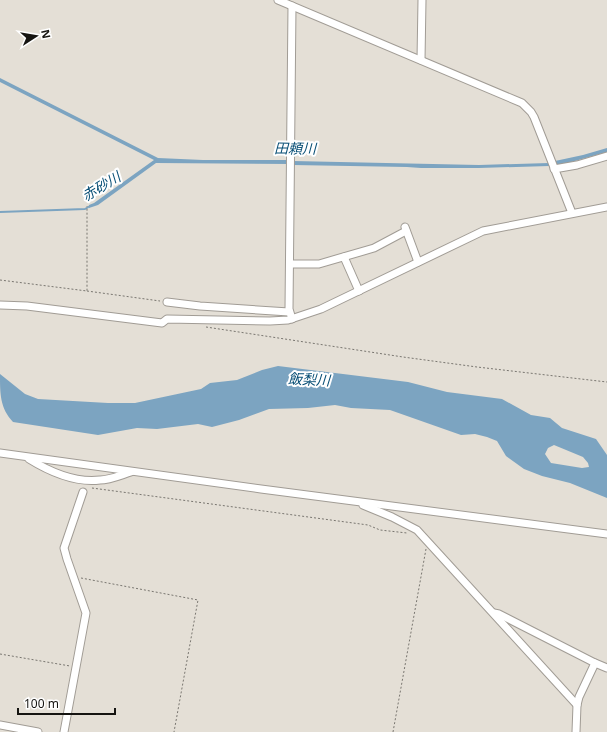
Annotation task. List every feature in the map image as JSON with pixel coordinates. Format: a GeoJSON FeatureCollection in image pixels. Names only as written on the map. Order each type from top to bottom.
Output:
{"type":"FeatureCollection","features":[{"type":"Feature","properties":{"kind":"street"},"geometry":{"type":"LineString","coordinates":[[278,0],[522,103],[534,117],[572,213]]}},
{"type":"Feature","properties":{"kind":"street"},"geometry":{"type":"LineString","coordinates":[[421,60],[422,0]]}},
{"type":"Feature","properties":{"kind":"street"},"geometry":{"type":"LineString","coordinates":[[291,315],[292,6]]}},
{"type":"Feature","properties":{"kind":"street"},"geometry":{"type":"LineString","coordinates":[[554,168],[577,165],[607,156]]}},
{"type":"Feature","properties":{"kind":"street"},"geometry":{"type":"LineString","coordinates":[[0,305],[27,306],[162,323],[167,319],[270,321],[321,309],[483,231],[607,207]]}},
{"type":"Feature","properties":{"kind":"street"},"geometry":{"type":"LineString","coordinates":[[290,264],[319,264],[378,247],[406,229],[418,262]]}},
{"type":"Feature","properties":{"kind":"street"},"geometry":{"type":"LineString","coordinates":[[344,257],[359,291]]}},
{"type":"Feature","properties":{"kind":"street"},"geometry":{"type":"LineString","coordinates":[[167,302],[291,315]]}},
{"type":"Feature","properties":{"kind":"street"},"geometry":{"type":"LineString","coordinates":[[0,454],[607,534]]}},
{"type":"Feature","properties":{"kind":"street"},"geometry":{"type":"LineString","coordinates":[[26,457],[55,473],[86,486],[101,480],[133,472]]}},
{"type":"Feature","properties":{"kind":"street"},"geometry":{"type":"LineString","coordinates":[[64,732],[86,613],[64,548],[86,486]]}},
{"type":"Feature","properties":{"kind":"street"},"geometry":{"type":"LineString","coordinates":[[354,501],[392,517],[417,530],[578,705]]}},
{"type":"Feature","properties":{"kind":"street"},"geometry":{"type":"LineString","coordinates":[[493,613],[499,614],[607,668]]}},
{"type":"Feature","properties":{"kind":"street"},"geometry":{"type":"LineString","coordinates":[[576,732],[579,697],[595,663]]}},
{"type":"Feature","properties":{"kind":"street"},"geometry":{"type":"LineString","coordinates":[[0,725],[38,732]]}},
{"type":"Feature","properties":{"kind":"path"},"geometry":{"type":"LineString","coordinates":[[87,206],[87,291]]}},
{"type":"Feature","properties":{"kind":"path"},"geometry":{"type":"LineString","coordinates":[[0,280],[167,302]]}},
{"type":"Feature","properties":{"kind":"path"},"geometry":{"type":"LineString","coordinates":[[202,327],[403,357],[607,382]]}},
{"type":"Feature","properties":{"kind":"path"},"geometry":{"type":"LineString","coordinates":[[86,486],[368,525],[380,530],[407,533]]}},
{"type":"Feature","properties":{"kind":"path"},"geometry":{"type":"LineString","coordinates":[[393,732],[426,546],[428,543]]}},
{"type":"Feature","properties":{"kind":"path"},"geometry":{"type":"LineString","coordinates":[[73,576],[198,600],[174,732]]}},
{"type":"Feature","properties":{"kind":"path"},"geometry":{"type":"LineString","coordinates":[[0,654],[76,667]]}},
{"type":"Feature","properties":{"kind":"water"},"geometry":{"type":"Polygon","coordinates":[[[0,78],[158,158],[203,160],[290,160],[290,164],[156,163],[98,205],[89,208],[89,205],[94,203],[154,160],[0,82],[0,78]]]}},
{"type":"Feature","properties":{"kind":"water"},"geometry":{"type":"Polygon","coordinates":[[[607,148],[607,152],[557,166],[555,161],[583,155],[607,148]]]}},
{"type":"Feature","properties":{"kind":"water"},"geometry":{"type":"Polygon","coordinates":[[[293,161],[479,165],[549,163],[549,166],[421,168],[293,165],[293,161]]]}},
{"type":"Feature","properties":{"kind":"water","name":"飯梨川"},"geometry":{"type":"Polygon","coordinates":[[[278,366],[408,382],[447,392],[502,399],[531,415],[550,418],[562,428],[596,439],[607,455],[607,498],[570,483],[542,476],[524,469],[506,456],[497,441],[475,434],[461,435],[390,410],[351,408],[335,405],[308,408],[269,409],[239,420],[212,427],[198,424],[157,429],[137,428],[98,435],[13,422],[5,411],[1,394],[0,374],[25,394],[38,399],[135,403],[201,389],[210,383],[237,380],[262,370],[278,366]],[[554,445],[548,448],[545,454],[551,463],[582,468],[589,467],[588,463],[583,457],[554,445]]]}},
{"type":"Feature","properties":{"kind":"waterway","name":"赤砂川"},"geometry":{"type":"LineString","coordinates":[[0,212],[85,209],[90,206]]}},
{"type":"Feature","properties":{"kind":"water label","name":"田頼川"},"geometry":{"type":"Point","coordinates":[295,148]}}]}
